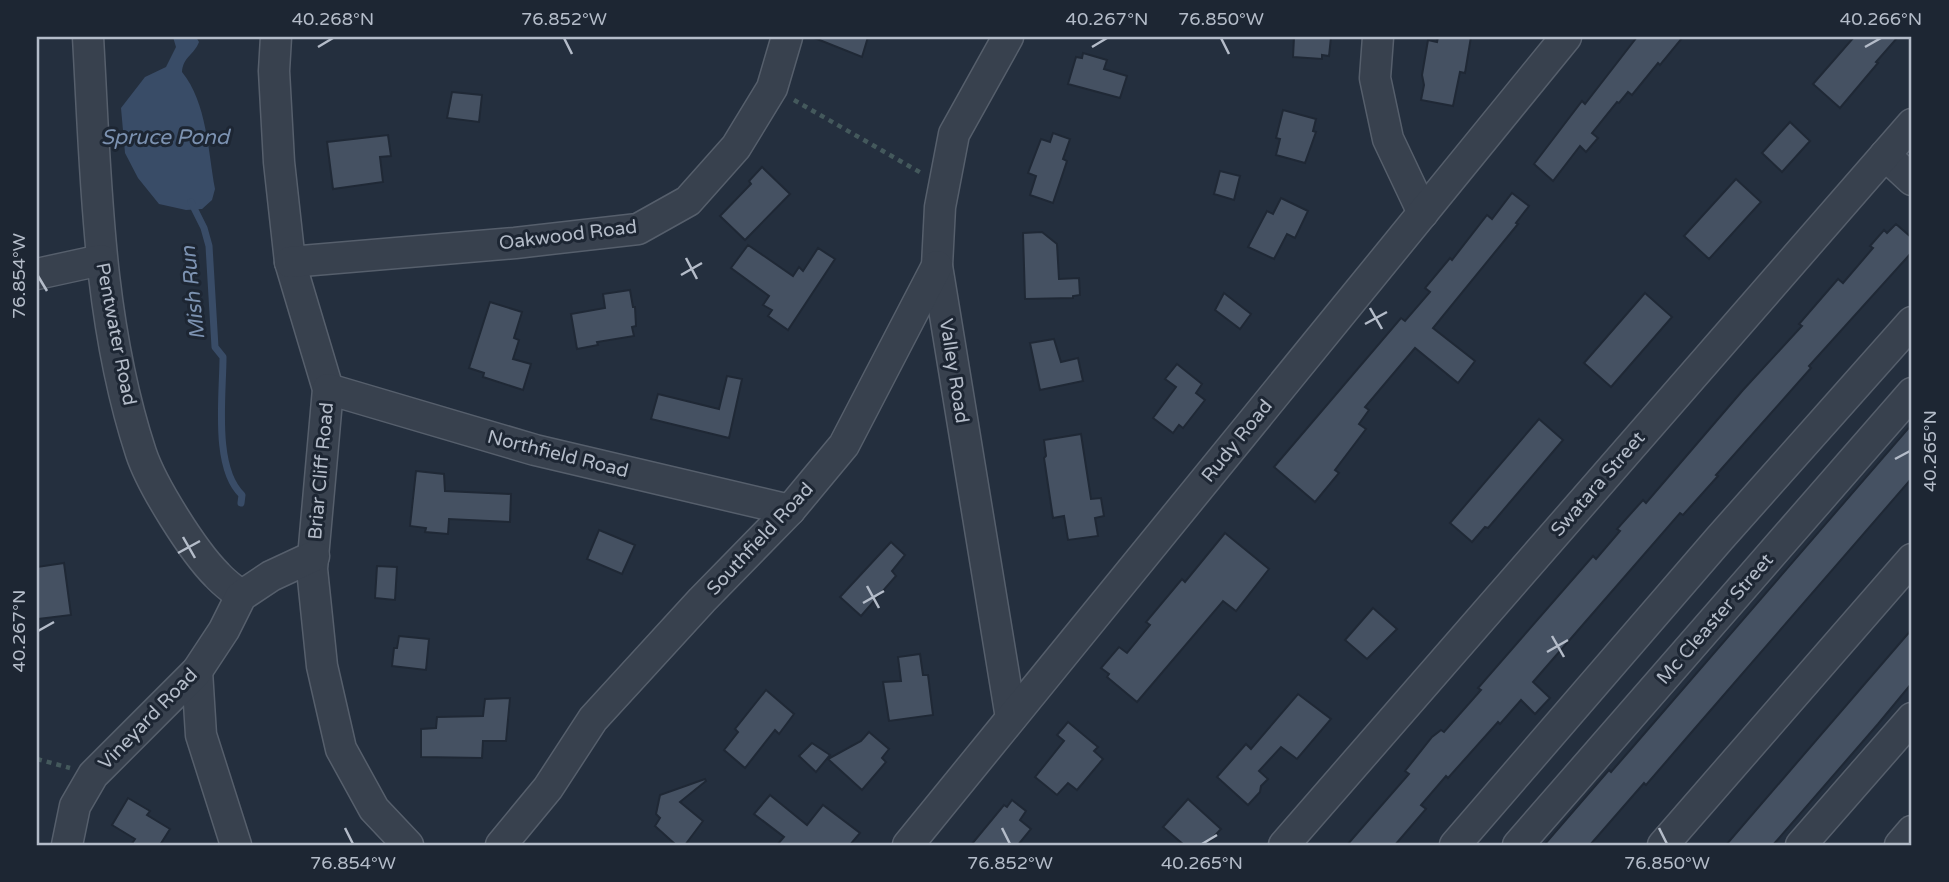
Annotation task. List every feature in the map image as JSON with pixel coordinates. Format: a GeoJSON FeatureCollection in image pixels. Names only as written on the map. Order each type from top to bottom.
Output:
{"type":"FeatureCollection","features":[{"type":"Feature","properties":{"kind":"street","name":"Pentwater Road"},"geometry":{"type":"LineString","coordinates":[[88,37],[101,260],[118,362],[142,456],[169,509],[192,542],[217,575],[242,596]]}},
{"type":"Feature","properties":{"kind":"street","name":"Briar Cliff Road"},"geometry":{"type":"LineString","coordinates":[[276,37],[274,71],[278,149],[290,262],[328,389],[312,569],[322,666],[341,750],[374,808],[408,845]]}},
{"type":"Feature","properties":{"kind":"street","name":"Oakwood Road"},"geometry":{"type":"LineString","coordinates":[[290,262],[515,243],[638,229],[688,201],[736,147],[772,88],[787,37]]}},
{"type":"Feature","properties":{"kind":"street","name":"Valley Road"},"geometry":{"type":"LineString","coordinates":[[1008,37],[954,134],[940,207],[937,266],[1010,718]]}},
{"type":"Feature","properties":{"kind":"street"},"geometry":{"type":"LineString","coordinates":[[1378,37],[1375,78],[1388,139],[1423,213]]}},
{"type":"Feature","properties":{"kind":"street","name":"Rudy Road"},"geometry":{"type":"LineString","coordinates":[[908,845],[1566,37]]}},
{"type":"Feature","properties":{"kind":"street","name":"Swatara Street"},"geometry":{"type":"LineString","coordinates":[[1284,845],[1912,124]]}},
{"type":"Feature","properties":{"kind":"street"},"geometry":{"type":"LineString","coordinates":[[1885,155],[1912,180]]}},
{"type":"Feature","properties":{"kind":"street"},"geometry":{"type":"LineString","coordinates":[[37,274],[101,260]]}},
{"type":"Feature","properties":{"kind":"street","name":"Southfield Road"},"geometry":{"type":"LineString","coordinates":[[501,845],[548,788],[593,719],[702,600],[790,510],[844,445],[937,266]]}},
{"type":"Feature","properties":{"kind":"street"},"geometry":{"type":"LineString","coordinates":[[1455,845],[1912,322]]}},
{"type":"Feature","properties":{"kind":"street","name":"Northfield Road"},"geometry":{"type":"LineString","coordinates":[[328,389],[535,450],[790,510]]}},
{"type":"Feature","properties":{"kind":"street","name":"Mc Cleaster Street"},"geometry":{"type":"LineString","coordinates":[[1518,845],[1912,393]]}},
{"type":"Feature","properties":{"kind":"street","name":"Vineyard Road"},"geometry":{"type":"LineString","coordinates":[[67,845],[75,806],[93,775],[197,671],[242,596],[271,576],[314,556]]}},
{"type":"Feature","properties":{"kind":"street"},"geometry":{"type":"LineString","coordinates":[[1663,845],[1912,559]]}},
{"type":"Feature","properties":{"kind":"street"},"geometry":{"type":"LineString","coordinates":[[197,671],[201,735],[236,845]]}},
{"type":"Feature","properties":{"kind":"street"},"geometry":{"type":"LineString","coordinates":[[1801,845],[1912,718]]}},
{"type":"Feature","properties":{"kind":"street"},"geometry":{"type":"LineString","coordinates":[[1900,845],[1912,831]]}},
{"type":"Feature","properties":{"kind":"path"},"geometry":{"type":"LineString","coordinates":[[772,88],[944,186]]}},
{"type":"Feature","properties":{"kind":"water","name":"Spruce Pond"},"geometry":{"type":"Polygon","coordinates":[[[173,37],[196,37],[199,42],[184,63],[182,72],[202,113],[215,189],[212,200],[202,209],[186,210],[159,204],[138,178],[125,153],[121,108],[145,77],[166,67],[176,47],[173,37]]]}},
{"type":"Feature","properties":{"kind":"building"},"geometry":{"type":"Polygon","coordinates":[[[812,37],[868,37],[862,57],[812,37]]]}},
{"type":"Feature","properties":{"kind":"building"},"geometry":{"type":"Polygon","coordinates":[[[1294,37],[1331,37],[1329,56],[1322,55],[1322,59],[1293,57],[1294,37]]]}},
{"type":"Feature","properties":{"kind":"building"},"geometry":{"type":"Polygon","coordinates":[[[1438,37],[1471,37],[1465,73],[1460,72],[1453,106],[1421,100],[1428,40],[1437,42],[1438,37]]]}},
{"type":"Feature","properties":{"kind":"building"},"geometry":{"type":"Polygon","coordinates":[[[1637,37],[1683,37],[1632,95],[1628,92],[1617,102],[1592,133],[1598,138],[1586,152],[1580,146],[1553,181],[1534,164],[1582,101],[1585,104],[1637,37]]]}},
{"type":"Feature","properties":{"kind":"building"},"geometry":{"type":"Polygon","coordinates":[[[1854,37],[1898,37],[1840,108],[1813,84],[1854,37]]]}},
{"type":"Feature","properties":{"kind":"building"},"geometry":{"type":"Polygon","coordinates":[[[1083,53],[1107,60],[1104,69],[1127,76],[1120,98],[1068,84],[1076,57],[1082,58],[1083,53]]]}},
{"type":"Feature","properties":{"kind":"building"},"geometry":{"type":"Polygon","coordinates":[[[452,92],[482,95],[479,122],[447,118],[452,92]]]}},
{"type":"Feature","properties":{"kind":"building"},"geometry":{"type":"Polygon","coordinates":[[[1283,110],[1316,119],[1313,131],[1316,132],[1305,163],[1276,155],[1280,139],[1276,138],[1283,110]]]}},
{"type":"Feature","properties":{"kind":"building"},"geometry":{"type":"Polygon","coordinates":[[[1790,122],[1810,141],[1782,172],[1762,153],[1790,122]]]}},
{"type":"Feature","properties":{"kind":"building"},"geometry":{"type":"Polygon","coordinates":[[[1053,133],[1070,139],[1063,159],[1067,161],[1053,203],[1030,195],[1036,176],[1028,173],[1041,139],[1050,142],[1053,133]]]}},
{"type":"Feature","properties":{"kind":"building"},"geometry":{"type":"Polygon","coordinates":[[[388,135],[391,156],[380,157],[383,182],[333,189],[327,142],[388,135]]]}},
{"type":"Feature","properties":{"kind":"building"},"geometry":{"type":"Polygon","coordinates":[[[762,167],[790,194],[745,240],[720,216],[751,184],[749,181],[762,167]]]}},
{"type":"Feature","properties":{"kind":"building"},"geometry":{"type":"Polygon","coordinates":[[[1220,171],[1240,176],[1234,200],[1214,194],[1220,171]]]}},
{"type":"Feature","properties":{"kind":"building"},"geometry":{"type":"Polygon","coordinates":[[[1736,179],[1761,202],[1709,259],[1684,236],[1736,179]]]}},
{"type":"Feature","properties":{"kind":"building"},"geometry":{"type":"Polygon","coordinates":[[[1512,193],[1529,206],[1516,223],[1518,224],[1433,328],[1475,361],[1458,383],[1415,348],[1365,407],[1369,410],[1359,424],[1366,429],[1335,470],[1339,473],[1315,502],[1274,467],[1401,318],[1405,321],[1430,292],[1425,288],[1450,258],[1452,260],[1487,215],[1492,219],[1512,193]]]}},
{"type":"Feature","properties":{"kind":"building"},"geometry":{"type":"Polygon","coordinates":[[[1281,198],[1308,211],[1295,238],[1287,234],[1274,259],[1248,247],[1267,211],[1273,214],[1281,198]]]}},
{"type":"Feature","properties":{"kind":"building"},"geometry":{"type":"Polygon","coordinates":[[[1896,224],[1912,238],[1912,252],[1809,366],[1811,368],[1716,475],[1718,476],[1683,515],[1680,513],[1533,682],[1550,698],[1535,714],[1521,700],[1448,778],[1446,776],[1421,805],[1426,809],[1395,845],[1347,845],[1409,774],[1405,771],[1432,737],[1441,730],[1444,732],[1481,690],[1478,688],[1593,556],[1596,559],[1620,531],[1617,529],[1643,500],[1646,503],[1802,326],[1799,324],[1838,279],[1843,283],[1873,248],[1870,246],[1884,230],[1887,233],[1896,224]]]}},
{"type":"Feature","properties":{"kind":"building"},"geometry":{"type":"Polygon","coordinates":[[[1042,232],[1057,244],[1059,279],[1079,278],[1080,295],[1073,298],[1025,299],[1023,233],[1042,232]]]}},
{"type":"Feature","properties":{"kind":"building"},"geometry":{"type":"Polygon","coordinates":[[[748,245],[793,276],[799,267],[803,271],[818,248],[835,259],[788,330],[768,316],[772,310],[763,305],[769,296],[731,268],[748,245]]]}},
{"type":"Feature","properties":{"kind":"building"},"geometry":{"type":"Polygon","coordinates":[[[630,290],[635,307],[636,326],[632,327],[634,336],[597,342],[598,345],[577,349],[571,314],[605,308],[603,294],[630,290]]]}},
{"type":"Feature","properties":{"kind":"building"},"geometry":{"type":"Polygon","coordinates":[[[1224,293],[1251,314],[1240,329],[1215,310],[1224,293]]]}},
{"type":"Feature","properties":{"kind":"building"},"geometry":{"type":"Polygon","coordinates":[[[1645,293],[1672,317],[1611,387],[1584,363],[1645,293]]]}},
{"type":"Feature","properties":{"kind":"building"},"geometry":{"type":"Polygon","coordinates":[[[490,302],[522,312],[514,338],[519,340],[513,359],[531,364],[523,390],[483,377],[484,373],[469,368],[490,302]]]}},
{"type":"Feature","properties":{"kind":"building"},"geometry":{"type":"Polygon","coordinates":[[[1054,339],[1061,362],[1078,358],[1083,381],[1040,390],[1030,343],[1054,339]]]}},
{"type":"Feature","properties":{"kind":"building"},"geometry":{"type":"Polygon","coordinates":[[[1177,364],[1202,384],[1196,393],[1205,400],[1183,428],[1179,425],[1173,433],[1153,418],[1176,387],[1165,379],[1177,364]]]}},
{"type":"Feature","properties":{"kind":"building"},"geometry":{"type":"Polygon","coordinates":[[[727,376],[742,379],[729,438],[651,419],[658,394],[719,409],[727,376]]]}},
{"type":"Feature","properties":{"kind":"building"},"geometry":{"type":"Polygon","coordinates":[[[1539,419],[1563,440],[1488,528],[1485,527],[1472,542],[1450,523],[1539,419]]]}},
{"type":"Feature","properties":{"kind":"building"},"geometry":{"type":"Polygon","coordinates":[[[1912,424],[1912,478],[1646,785],[1644,783],[1590,845],[1544,845],[1609,770],[1611,772],[1912,424]]]}},
{"type":"Feature","properties":{"kind":"building"},"geometry":{"type":"Polygon","coordinates":[[[1081,434],[1091,499],[1101,498],[1104,516],[1095,518],[1098,536],[1068,540],[1064,516],[1053,518],[1044,440],[1081,434]]]}},
{"type":"Feature","properties":{"kind":"building"},"geometry":{"type":"Polygon","coordinates":[[[416,471],[444,474],[445,491],[511,494],[510,522],[449,519],[448,534],[425,532],[426,528],[410,526],[416,471]]]}},
{"type":"Feature","properties":{"kind":"building"},"geometry":{"type":"Polygon","coordinates":[[[599,530],[635,545],[622,574],[587,559],[599,530]]]}},
{"type":"Feature","properties":{"kind":"building"},"geometry":{"type":"Polygon","coordinates":[[[1225,533],[1269,569],[1236,611],[1223,601],[1137,702],[1107,677],[1109,674],[1101,668],[1119,647],[1127,653],[1150,625],[1146,622],[1182,579],[1185,582],[1225,533]]]}},
{"type":"Feature","properties":{"kind":"building"},"geometry":{"type":"Polygon","coordinates":[[[891,542],[905,555],[892,571],[896,576],[861,616],[840,597],[891,542]]]}},
{"type":"Feature","properties":{"kind":"building"},"geometry":{"type":"Polygon","coordinates":[[[64,563],[71,615],[38,619],[37,567],[64,563]]]}},
{"type":"Feature","properties":{"kind":"building"},"geometry":{"type":"Polygon","coordinates":[[[377,566],[397,567],[395,600],[375,598],[377,566]]]}},
{"type":"Feature","properties":{"kind":"building"},"geometry":{"type":"Polygon","coordinates":[[[1373,608],[1397,629],[1367,659],[1345,640],[1373,608]]]}},
{"type":"Feature","properties":{"kind":"building"},"geometry":{"type":"Polygon","coordinates":[[[1912,629],[1912,683],[1878,724],[1773,845],[1726,845],[1912,629]]]}},
{"type":"Feature","properties":{"kind":"building"},"geometry":{"type":"Polygon","coordinates":[[[399,636],[429,639],[426,670],[392,666],[394,648],[397,648],[399,636]]]}},
{"type":"Feature","properties":{"kind":"building"},"geometry":{"type":"Polygon","coordinates":[[[920,654],[923,675],[928,675],[933,715],[889,721],[883,682],[901,681],[898,657],[920,654]]]}},
{"type":"Feature","properties":{"kind":"building"},"geometry":{"type":"Polygon","coordinates":[[[766,690],[794,714],[779,734],[775,730],[745,768],[724,750],[738,732],[735,729],[766,690]]]}},
{"type":"Feature","properties":{"kind":"building"},"geometry":{"type":"Polygon","coordinates":[[[1298,694],[1331,719],[1297,759],[1281,747],[1259,771],[1268,779],[1248,805],[1217,777],[1246,744],[1251,749],[1298,694]]]}},
{"type":"Feature","properties":{"kind":"building"},"geometry":{"type":"Polygon","coordinates":[[[510,698],[506,741],[483,741],[482,758],[421,757],[421,729],[436,728],[437,717],[483,716],[485,699],[510,698]]]}},
{"type":"Feature","properties":{"kind":"building"},"geometry":{"type":"Polygon","coordinates":[[[1068,722],[1098,747],[1094,751],[1103,759],[1077,790],[1068,783],[1057,795],[1035,777],[1064,741],[1057,735],[1068,722]]]}},
{"type":"Feature","properties":{"kind":"building"},"geometry":{"type":"Polygon","coordinates":[[[869,732],[889,749],[882,758],[886,762],[862,790],[828,759],[861,741],[869,732]]]}},
{"type":"Feature","properties":{"kind":"building"},"geometry":{"type":"Polygon","coordinates":[[[812,743],[830,755],[816,772],[799,756],[812,743]]]}},
{"type":"Feature","properties":{"kind":"building"},"geometry":{"type":"Polygon","coordinates":[[[705,779],[706,781],[680,802],[703,821],[685,845],[676,845],[655,826],[660,818],[656,814],[660,795],[705,779]]]}},
{"type":"Feature","properties":{"kind":"building"},"geometry":{"type":"Polygon","coordinates":[[[770,795],[807,825],[823,805],[860,833],[850,845],[777,845],[784,837],[754,814],[770,795]]]}},
{"type":"Feature","properties":{"kind":"building"},"geometry":{"type":"Polygon","coordinates":[[[128,798],[150,811],[147,815],[170,829],[160,845],[131,845],[135,839],[112,825],[128,798]]]}},
{"type":"Feature","properties":{"kind":"building"},"geometry":{"type":"Polygon","coordinates":[[[1188,799],[1221,829],[1206,845],[1184,845],[1163,827],[1188,799]]]}},
{"type":"Feature","properties":{"kind":"building"},"geometry":{"type":"Polygon","coordinates":[[[1012,800],[1026,811],[1020,820],[1031,829],[1018,845],[971,845],[1004,805],[1007,807],[1012,800]]]}},
{"type":"Feature","properties":{"kind":"waterway","name":"Mish Run"},"geometry":{"type":"LineString","coordinates":[[191,202],[204,228],[209,246],[215,347],[223,357],[223,449],[233,483],[242,495],[241,503]]}}]}
